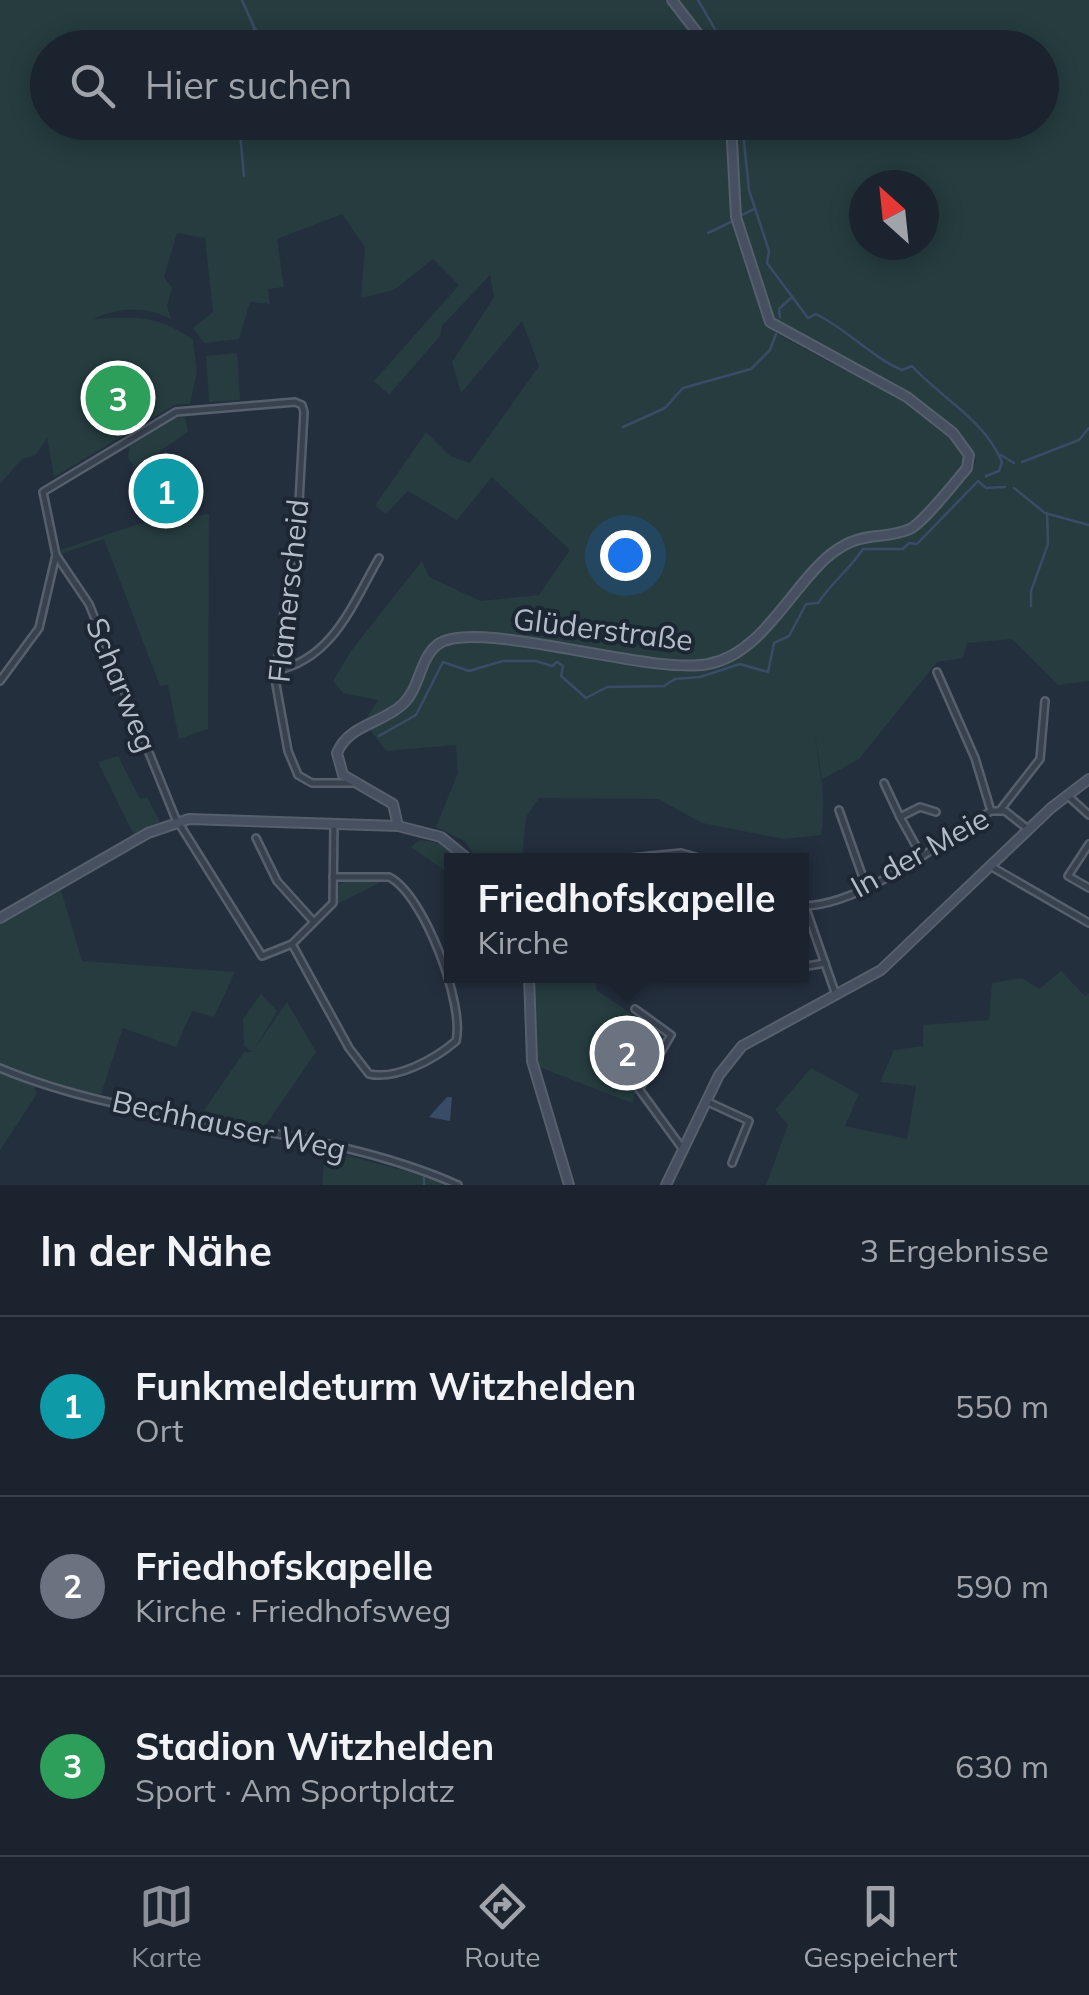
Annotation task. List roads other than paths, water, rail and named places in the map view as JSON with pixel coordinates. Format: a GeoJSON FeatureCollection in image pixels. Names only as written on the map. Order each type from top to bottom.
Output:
{"type":"FeatureCollection","features":[{"type":"Feature","properties":{"kind":"main road"},"geometry":{"type":"LineString","coordinates":[[672,0],[695,30]]}},
{"type":"Feature","properties":{"kind":"main road","name":"Glüderstraße"},"geometry":{"type":"LineString","coordinates":[[355,782],[338,767],[337,753],[343,742],[405,702],[429,654],[445,640],[474,636],[670,664],[714,663],[766,624],[832,553],[863,536],[914,527],[967,468],[969,454],[959,438],[918,404],[770,322],[736,218],[732,140]]}},
{"type":"Feature","properties":{"kind":"main road"},"geometry":{"type":"LineString","coordinates":[[666,1185],[705,1100],[742,1046],[837,996],[898,956],[1067,795],[1089,779]]}},
{"type":"Feature","properties":{"kind":"main road"},"geometry":{"type":"LineString","coordinates":[[355,782],[393,804],[398,826]]}},
{"type":"Feature","properties":{"kind":"main road"},"geometry":{"type":"LineString","coordinates":[[0,918],[139,838],[178,821],[398,826],[441,837],[460,853]]}},
{"type":"Feature","properties":{"kind":"main road"},"geometry":{"type":"LineString","coordinates":[[528,983],[532,1061],[570,1185]]}},
{"type":"Feature","properties":{"kind":"street","name":"Flamerscheid"},"geometry":{"type":"LineString","coordinates":[[302,404],[299,502],[274,671],[288,751],[298,775],[312,783],[355,782]]}},
{"type":"Feature","properties":{"kind":"street","name":"Scharweg"},"geometry":{"type":"LineString","coordinates":[[178,821],[88,604],[56,554],[43,492],[176,412],[302,404]]}},
{"type":"Feature","properties":{"kind":"street","name":"Scharweg"},"geometry":{"type":"LineString","coordinates":[[0,680],[38,628],[56,554]]}},
{"type":"Feature","properties":{"kind":"street"},"geometry":{"type":"LineString","coordinates":[[274,671],[301,664],[329,644],[380,558]]}},
{"type":"Feature","properties":{"kind":"street"},"geometry":{"type":"LineString","coordinates":[[937,672],[976,758],[991,810]]}},
{"type":"Feature","properties":{"kind":"street"},"geometry":{"type":"LineString","coordinates":[[1001,809],[1040,759],[1045,701]]}},
{"type":"Feature","properties":{"kind":"street"},"geometry":{"type":"LineString","coordinates":[[884,783],[921,855]]}},
{"type":"Feature","properties":{"kind":"street"},"geometry":{"type":"LineString","coordinates":[[1067,795],[1089,815]]}},
{"type":"Feature","properties":{"kind":"street"},"geometry":{"type":"LineString","coordinates":[[900,817],[920,807],[936,812]]}},
{"type":"Feature","properties":{"kind":"street","name":"In der Meie"},"geometry":{"type":"LineString","coordinates":[[809,905],[834,900],[866,886],[991,810],[1001,809],[1030,830]]}},
{"type":"Feature","properties":{"kind":"street"},"geometry":{"type":"LineString","coordinates":[[840,810],[866,886]]}},
{"type":"Feature","properties":{"kind":"street"},"geometry":{"type":"LineString","coordinates":[[178,821],[262,956],[292,944],[333,904],[334,824]]}},
{"type":"Feature","properties":{"kind":"street"},"geometry":{"type":"LineString","coordinates":[[256,838],[276,880],[313,922]]}},
{"type":"Feature","properties":{"kind":"street"},"geometry":{"type":"LineString","coordinates":[[1089,844],[1068,869],[1068,876],[1089,888]]}},
{"type":"Feature","properties":{"kind":"street"},"geometry":{"type":"LineString","coordinates":[[992,867],[1089,922]]}},
{"type":"Feature","properties":{"kind":"street"},"geometry":{"type":"LineString","coordinates":[[332,877],[389,877],[414,900],[444,973]]}},
{"type":"Feature","properties":{"kind":"street"},"geometry":{"type":"LineString","coordinates":[[809,921],[837,996]]}},
{"type":"Feature","properties":{"kind":"street"},"geometry":{"type":"LineString","coordinates":[[292,944],[349,1048],[370,1074],[396,1072],[448,1048],[458,1035],[447,983]]}},
{"type":"Feature","properties":{"kind":"street"},"geometry":{"type":"LineString","coordinates":[[809,967],[826,963]]}},
{"type":"Feature","properties":{"kind":"street"},"geometry":{"type":"LineString","coordinates":[[635,1009],[671,1036],[639,1089],[682,1149]]}},
{"type":"Feature","properties":{"kind":"street","name":"Bechhauser Weg"},"geometry":{"type":"LineString","coordinates":[[0,1068],[46,1086],[147,1110],[346,1150],[458,1185]]}},
{"type":"Feature","properties":{"kind":"street"},"geometry":{"type":"LineString","coordinates":[[705,1100],[749,1122],[732,1163]]}},
{"type":"Feature","properties":{"kind":"water"},"geometry":{"type":"Polygon","coordinates":[[[447,1097],[452,1097],[450,1121],[429,1117],[447,1097]]]}},
{"type":"Feature","properties":{"kind":"waterway"},"geometry":{"type":"LineString","coordinates":[[242,0],[254,30]]}},
{"type":"Feature","properties":{"kind":"waterway"},"geometry":{"type":"LineString","coordinates":[[698,0],[716,30]]}},
{"type":"Feature","properties":{"kind":"waterway"},"geometry":{"type":"LineString","coordinates":[[241,140],[244,176]]}},
{"type":"Feature","properties":{"kind":"waterway"},"geometry":{"type":"LineString","coordinates":[[744,140],[749,190],[769,251],[767,263],[808,318],[816,314],[902,370],[912,366],[973,421],[1002,462],[999,471],[986,476]]}},
{"type":"Feature","properties":{"kind":"waterway"},"geometry":{"type":"LineString","coordinates":[[742,215],[754,209]]}},
{"type":"Feature","properties":{"kind":"waterway"},"geometry":{"type":"LineString","coordinates":[[708,233],[731,222]]}},
{"type":"Feature","properties":{"kind":"waterway"},"geometry":{"type":"LineString","coordinates":[[780,317],[779,309],[791,298]]}},
{"type":"Feature","properties":{"kind":"waterway"},"geometry":{"type":"LineString","coordinates":[[623,427],[665,408],[683,388],[751,369],[770,350],[776,334]]}},
{"type":"Feature","properties":{"kind":"waterway"},"geometry":{"type":"LineString","coordinates":[[1022,462],[1079,440],[1089,428]]}},
{"type":"Feature","properties":{"kind":"waterway"},"geometry":{"type":"LineString","coordinates":[[1001,455],[1014,463]]}},
{"type":"Feature","properties":{"kind":"waterway"},"geometry":{"type":"LineString","coordinates":[[379,736],[416,715],[443,662],[469,671],[503,661],[536,661],[552,666],[557,662],[563,666],[561,676],[586,698],[607,687],[664,686],[675,679],[700,677],[740,664],[768,672],[774,643],[789,636],[806,604],[818,603],[863,549],[903,549],[909,543],[917,544],[978,481],[986,488],[1005,487]]}},
{"type":"Feature","properties":{"kind":"waterway"},"geometry":{"type":"LineString","coordinates":[[1014,488],[1045,513],[1089,525]]}},
{"type":"Feature","properties":{"kind":"waterway"},"geometry":{"type":"LineString","coordinates":[[1031,606],[1031,591],[1048,544],[1047,513]]}},
{"type":"Feature","properties":{"kind":"waterway"},"geometry":{"type":"LineString","coordinates":[[424,1177],[424,1185]]}},
{"type":"Feature","properties":{"kind":"place","name":"Stadion Witzhelden"},"geometry":{"type":"Point","coordinates":[118,398]}},
{"type":"Feature","properties":{"kind":"place","name":"Funkmeldeturm Witzhelden"},"geometry":{"type":"Point","coordinates":[166,491]}},
{"type":"Feature","properties":{"kind":"place","name":"Friedhofskapelle"},"geometry":{"type":"Point","coordinates":[627,1053]}}]}
